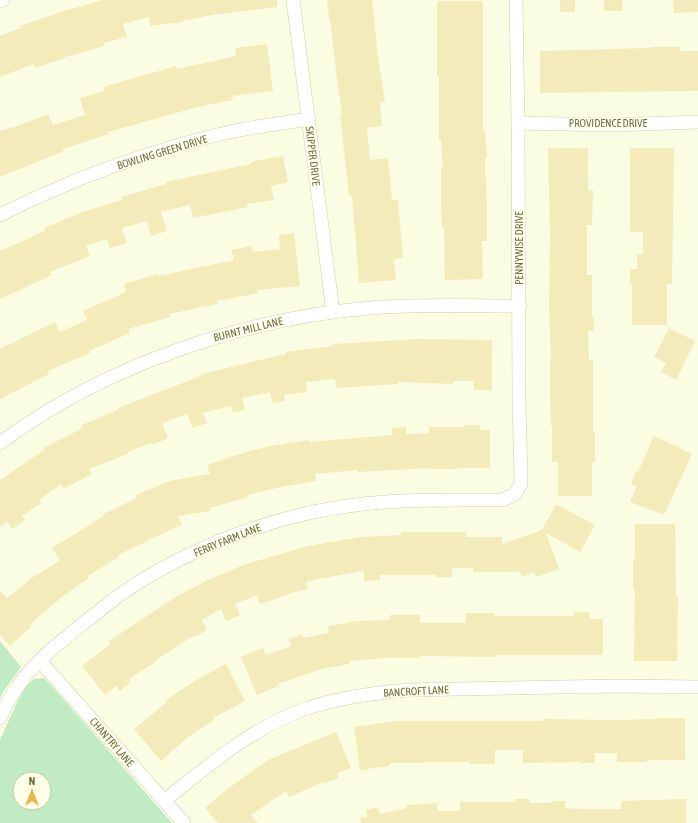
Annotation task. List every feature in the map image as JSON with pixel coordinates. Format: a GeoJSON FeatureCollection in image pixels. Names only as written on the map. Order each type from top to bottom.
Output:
{"type":"FeatureCollection","features":[{"type":"Feature","properties":{"kind":"street","name":"SKIPPER DRIVE"},"geometry":{"type":"LineString","coordinates":[[293,0],[333,312]]}},
{"type":"Feature","properties":{"kind":"street","name":"PENNYWISE DRIVE"},"geometry":{"type":"LineString","coordinates":[[516,0],[520,306],[519,404],[521,476],[516,494]]}},
{"type":"Feature","properties":{"kind":"street","name":"BOWLING GREEN DRIVE"},"geometry":{"type":"LineString","coordinates":[[0,215],[54,189],[142,156],[234,131],[309,119]]}},
{"type":"Feature","properties":{"kind":"street","name":"PROVIDENCE DRIVE"},"geometry":{"type":"LineString","coordinates":[[518,123],[611,124],[698,122]]}},
{"type":"Feature","properties":{"kind":"street","name":"BURNT MILL LANE"},"geometry":{"type":"LineString","coordinates":[[0,443],[66,400],[131,368],[202,341],[297,317],[333,312],[372,308],[425,306],[520,306]]}},
{"type":"Feature","properties":{"kind":"street","name":"FERRY FARM LANE"},"geometry":{"type":"LineString","coordinates":[[0,718],[16,689],[40,661],[67,637],[120,595],[150,576],[201,550],[257,527],[316,511],[362,504],[399,501],[502,500],[516,494]]}},
{"type":"Feature","properties":{"kind":"street","name":"CHANTRY LANE"},"geometry":{"type":"LineString","coordinates":[[40,661],[184,823]]}},
{"type":"Feature","properties":{"kind":"street","name":"BANCROFT LANE"},"geometry":{"type":"LineString","coordinates":[[164,801],[232,748],[271,724],[305,709],[340,699],[375,693],[407,690],[618,686],[698,687]]}},
{"type":"Feature","properties":{"kind":"green space"},"geometry":{"type":"Polygon","coordinates":[[[0,641],[21,667],[0,698],[0,641]]]}},
{"type":"Feature","properties":{"kind":"green space"},"geometry":{"type":"Polygon","coordinates":[[[44,678],[172,823],[0,823],[0,740],[18,700],[27,685],[34,679],[44,678]]]}},
{"type":"Feature","properties":{"kind":"building"},"geometry":{"type":"Polygon","coordinates":[[[103,0],[277,0],[277,7],[212,15],[182,22],[150,26],[149,17],[123,24],[127,37],[104,43],[105,46],[65,57],[35,68],[33,64],[0,77],[0,36],[21,28],[20,26],[103,0]]]}},
{"type":"Feature","properties":{"kind":"building"},"geometry":{"type":"Polygon","coordinates":[[[327,0],[372,0],[378,57],[385,102],[380,102],[382,126],[367,128],[370,160],[388,158],[392,200],[398,200],[403,258],[394,259],[396,280],[359,283],[352,195],[349,196],[340,115],[342,115],[327,0]]]}},
{"type":"Feature","properties":{"kind":"building"},"geometry":{"type":"Polygon","coordinates":[[[560,0],[575,0],[575,12],[560,12],[560,0]]]}},
{"type":"Feature","properties":{"kind":"building"},"geometry":{"type":"Polygon","coordinates":[[[604,0],[622,0],[622,11],[604,11],[604,0]]]}},
{"type":"Feature","properties":{"kind":"building"},"geometry":{"type":"Polygon","coordinates":[[[673,0],[698,0],[698,12],[674,13],[673,0]]]}},
{"type":"Feature","properties":{"kind":"building"},"geometry":{"type":"Polygon","coordinates":[[[437,1],[483,1],[483,129],[485,130],[487,158],[485,158],[485,177],[487,241],[482,241],[483,279],[445,280],[444,227],[442,227],[441,207],[441,168],[443,168],[441,140],[439,140],[439,76],[437,76],[437,1]]]}},
{"type":"Feature","properties":{"kind":"building"},"geometry":{"type":"Polygon","coordinates":[[[267,44],[273,91],[232,96],[233,100],[201,106],[108,132],[109,134],[63,149],[64,151],[0,177],[0,131],[48,114],[53,125],[85,115],[80,98],[105,91],[103,87],[176,66],[177,69],[236,56],[235,48],[267,44]]]}},
{"type":"Feature","properties":{"kind":"building"},"geometry":{"type":"Polygon","coordinates":[[[680,47],[680,51],[698,51],[698,91],[540,93],[540,51],[680,47]]]}},
{"type":"Feature","properties":{"kind":"building"},"geometry":{"type":"Polygon","coordinates":[[[548,148],[588,148],[588,190],[593,190],[592,225],[587,225],[587,275],[592,275],[592,317],[594,317],[594,331],[588,331],[589,360],[593,360],[593,432],[595,432],[595,462],[592,462],[592,496],[558,496],[558,462],[552,462],[548,148]]]}},
{"type":"Feature","properties":{"kind":"building"},"geometry":{"type":"Polygon","coordinates":[[[630,148],[674,148],[672,284],[667,284],[667,325],[632,325],[632,284],[630,284],[630,269],[637,269],[637,254],[643,254],[643,232],[630,232],[630,148]]]}},
{"type":"Feature","properties":{"kind":"building"},"geometry":{"type":"Polygon","coordinates":[[[283,156],[288,182],[271,186],[274,200],[247,204],[248,207],[193,218],[190,205],[161,212],[167,231],[151,236],[147,221],[122,228],[127,243],[110,248],[107,239],[86,246],[90,256],[50,272],[52,275],[0,299],[0,251],[45,231],[44,228],[82,212],[122,200],[121,197],[166,184],[166,182],[250,164],[250,162],[283,156]]]}},
{"type":"Feature","properties":{"kind":"building"},"geometry":{"type":"Polygon","coordinates":[[[294,233],[300,286],[257,290],[258,293],[217,301],[217,304],[169,314],[170,317],[128,329],[130,333],[89,351],[90,353],[48,371],[49,374],[0,399],[0,349],[55,322],[60,332],[87,320],[83,311],[126,292],[124,284],[157,274],[158,276],[234,260],[231,250],[251,246],[253,252],[280,249],[279,235],[294,233]]]}},
{"type":"Feature","properties":{"kind":"building"},"geometry":{"type":"Polygon","coordinates":[[[669,328],[695,341],[676,380],[661,372],[666,363],[654,357],[669,328]]]}},
{"type":"Feature","properties":{"kind":"building"},"geometry":{"type":"Polygon","coordinates":[[[418,339],[492,340],[492,390],[474,390],[474,381],[453,381],[453,384],[398,382],[398,384],[336,388],[335,379],[306,382],[307,392],[284,395],[285,401],[273,403],[270,392],[242,398],[245,410],[233,413],[231,406],[203,413],[207,423],[193,428],[187,414],[162,423],[168,438],[152,445],[151,443],[128,452],[128,454],[89,469],[92,474],[63,489],[61,484],[39,500],[41,503],[22,516],[25,520],[12,529],[8,522],[0,527],[0,480],[44,450],[43,448],[83,428],[82,425],[118,410],[118,408],[201,376],[201,374],[286,354],[286,352],[333,346],[333,344],[418,339]]]}},
{"type":"Feature","properties":{"kind":"building"},"geometry":{"type":"Polygon","coordinates":[[[464,425],[480,425],[480,430],[490,430],[490,468],[429,468],[358,472],[358,470],[315,474],[316,481],[247,495],[248,497],[210,508],[210,511],[178,516],[182,525],[118,555],[119,557],[88,576],[89,578],[62,597],[30,624],[32,626],[10,646],[0,635],[0,590],[7,598],[38,573],[39,574],[60,560],[52,548],[104,516],[103,514],[137,498],[136,495],[169,481],[210,474],[207,465],[243,453],[271,446],[309,440],[309,442],[392,435],[392,428],[406,427],[406,434],[429,433],[429,427],[464,427],[464,425]]]}},
{"type":"Feature","properties":{"kind":"building"},"geometry":{"type":"Polygon","coordinates":[[[654,436],[692,454],[664,515],[630,502],[637,486],[631,484],[654,436]]]}},
{"type":"Feature","properties":{"kind":"building"},"geometry":{"type":"Polygon","coordinates":[[[556,504],[595,525],[580,552],[546,533],[559,569],[536,577],[534,572],[521,577],[520,572],[473,572],[473,568],[452,568],[452,577],[436,577],[436,575],[380,575],[380,580],[364,581],[364,571],[318,579],[306,582],[308,589],[287,594],[288,595],[260,604],[257,595],[235,604],[240,615],[226,621],[221,609],[202,620],[207,630],[194,637],[193,636],[156,660],[157,661],[129,679],[131,682],[120,691],[116,686],[105,695],[82,666],[110,644],[109,641],[177,596],[208,580],[246,564],[308,546],[361,537],[401,535],[401,532],[466,532],[466,537],[502,537],[502,544],[542,530],[556,504]]]}},
{"type":"Feature","properties":{"kind":"building"},"geometry":{"type":"Polygon","coordinates":[[[635,524],[675,524],[676,596],[678,596],[677,661],[634,661],[635,589],[633,589],[633,559],[635,559],[635,524]]]}},
{"type":"Feature","properties":{"kind":"building"},"geometry":{"type":"Polygon","coordinates":[[[574,612],[589,612],[589,619],[603,619],[603,655],[495,655],[495,657],[420,656],[420,658],[385,658],[349,661],[349,664],[321,669],[278,684],[279,686],[257,695],[241,657],[263,648],[266,655],[291,646],[289,639],[302,634],[303,638],[329,633],[328,626],[358,621],[390,620],[390,615],[420,615],[420,623],[466,623],[466,613],[495,613],[495,616],[574,616],[574,612]]]}},
{"type":"Feature","properties":{"kind":"building"},"geometry":{"type":"Polygon","coordinates":[[[226,664],[245,701],[213,718],[214,720],[188,737],[161,761],[134,729],[167,702],[166,700],[198,679],[226,664]]]}},
{"type":"Feature","properties":{"kind":"building"},"geometry":{"type":"Polygon","coordinates":[[[685,718],[685,760],[617,762],[617,753],[595,753],[595,763],[523,763],[523,750],[495,750],[495,764],[470,764],[470,762],[389,763],[389,766],[360,770],[354,727],[396,721],[543,721],[543,719],[617,720],[685,718]]]}},
{"type":"Feature","properties":{"kind":"building"},"geometry":{"type":"Polygon","coordinates":[[[336,732],[351,768],[337,773],[339,778],[325,783],[324,782],[289,797],[286,791],[251,815],[258,823],[218,823],[205,808],[226,790],[268,760],[336,732]]]}},
{"type":"Feature","properties":{"kind":"building"},"geometry":{"type":"Polygon","coordinates":[[[515,799],[529,799],[529,803],[551,803],[551,801],[565,801],[565,808],[621,809],[621,801],[686,799],[686,823],[361,823],[360,818],[367,817],[366,810],[378,807],[380,814],[407,808],[407,805],[437,803],[437,811],[460,811],[460,802],[515,802],[515,799]]]}}]}
